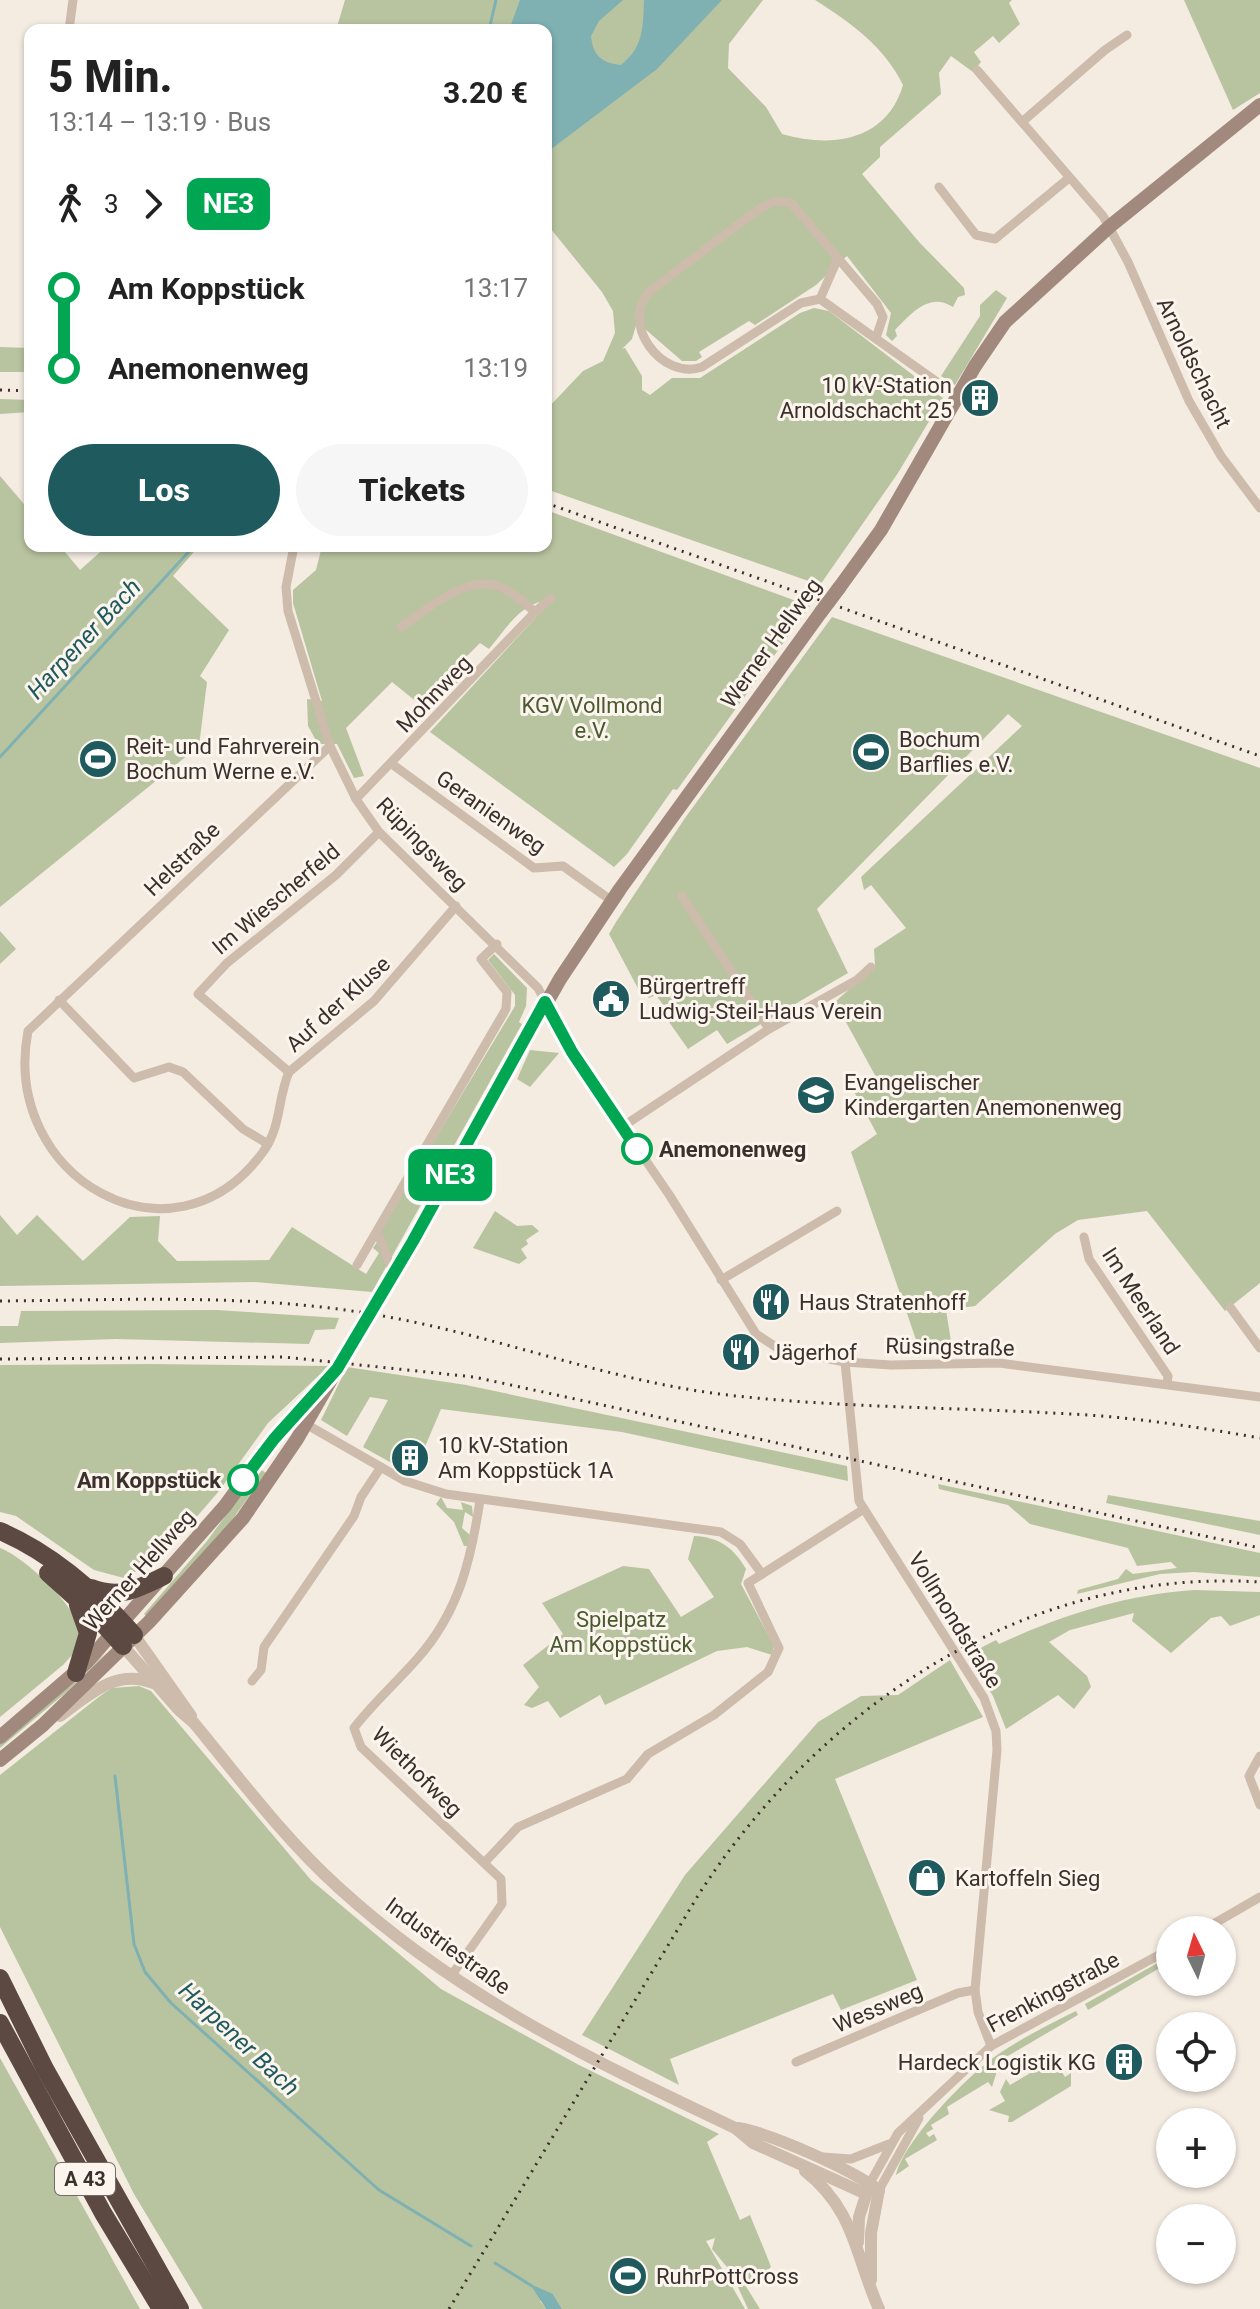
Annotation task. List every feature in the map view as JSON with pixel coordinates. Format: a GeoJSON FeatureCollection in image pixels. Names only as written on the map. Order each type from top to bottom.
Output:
{"type":"FeatureCollection","features":[{"type":"Feature","properties":{"kind":"highway"},"geometry":{"type":"LineString","coordinates":[[0,1531],[27,1545],[123,1634]]}},
{"type":"Feature","properties":{"kind":"highway"},"geometry":{"type":"LineString","coordinates":[[0,1540],[77,1589],[126,1593],[164,1576]]}},
{"type":"Feature","properties":{"kind":"highway"},"geometry":{"type":"LineString","coordinates":[[76,1673],[88,1633],[77,1589]]}},
{"type":"Feature","properties":{"kind":"highway","name":"A 43"},"geometry":{"type":"LineString","coordinates":[[0,1978],[59,2096],[180,2309]]}},
{"type":"Feature","properties":{"kind":"highway","name":"A 43"},"geometry":{"type":"LineString","coordinates":[[0,2023],[103,2213],[161,2309]]}},
{"type":"Feature","properties":{"kind":"main road","name":"Werner Hellweg"},"geometry":{"type":"LineString","coordinates":[[381,1296],[545,1002],[612,901],[881,530],[1005,322],[1109,227],[1260,105]]}},
{"type":"Feature","properties":{"kind":"main road","name":"Werner Hellweg"},"geometry":{"type":"LineString","coordinates":[[0,1760],[43,1725],[123,1634],[164,1576],[300,1420]]}},
{"type":"Feature","properties":{"kind":"main road","name":"Werner Hellweg"},"geometry":{"type":"LineString","coordinates":[[0,1737],[123,1634],[243,1518],[300,1420]]}},
{"type":"Feature","properties":{"kind":"street"},"geometry":{"type":"LineString","coordinates":[[70,24],[73,0]]}},
{"type":"Feature","properties":{"kind":"street"},"geometry":{"type":"LineString","coordinates":[[1022,122],[1105,50],[1127,35]]}},
{"type":"Feature","properties":{"kind":"street","name":"Arnoldschacht"},"geometry":{"type":"LineString","coordinates":[[977,70],[1109,227],[1189,401],[1221,456],[1260,508]]}},
{"type":"Feature","properties":{"kind":"street"},"geometry":{"type":"LineString","coordinates":[[939,187],[976,235],[995,239],[1069,178]]}},
{"type":"Feature","properties":{"kind":"street"},"geometry":{"type":"LineString","coordinates":[[876,338],[881,327],[881,310],[791,203],[776,201],[760,208],[650,291],[642,299],[637,313],[642,333],[656,355],[670,367],[686,371],[712,361],[801,303],[820,299],[958,397]]}},
{"type":"Feature","properties":{"kind":"street"},"geometry":{"type":"LineString","coordinates":[[820,299],[838,258]]}},
{"type":"Feature","properties":{"kind":"street","name":"Rüpingsweg"},"geometry":{"type":"LineString","coordinates":[[293,552],[286,587],[288,611],[330,746],[356,799],[379,832],[497,944],[538,988],[545,1002]]}},
{"type":"Feature","properties":{"kind":"street"},"geometry":{"type":"LineString","coordinates":[[401,627],[458,591],[481,584],[505,589],[535,612]]}},
{"type":"Feature","properties":{"kind":"street","name":"Mohnweg"},"geometry":{"type":"LineString","coordinates":[[356,799],[551,598]]}},
{"type":"Feature","properties":{"kind":"street","name":"Helstraße"},"geometry":{"type":"LineString","coordinates":[[14,1065],[28,1031],[330,746]]}},
{"type":"Feature","properties":{"kind":"street","name":"Geranienweg"},"geometry":{"type":"LineString","coordinates":[[392,764],[534,868],[563,866],[612,901]]}},
{"type":"Feature","properties":{"kind":"street","name":"Im Wiescherfeld"},"geometry":{"type":"LineString","coordinates":[[198,994],[227,963],[336,875],[379,832]]}},
{"type":"Feature","properties":{"kind":"street"},"geometry":{"type":"LineString","coordinates":[[682,896],[769,1029]]}},
{"type":"Feature","properties":{"kind":"street","name":"Auf der Kluse"},"geometry":{"type":"LineString","coordinates":[[198,994],[289,1072],[374,1001],[456,906]]}},
{"type":"Feature","properties":{"kind":"street"},"geometry":{"type":"LineString","coordinates":[[394,1274],[378,1234],[379,1223],[506,1009],[507,992],[481,959],[497,944]]}},
{"type":"Feature","properties":{"kind":"street"},"geometry":{"type":"LineString","coordinates":[[622,1127],[769,1029],[857,980],[871,967]]}},
{"type":"Feature","properties":{"kind":"street"},"geometry":{"type":"LineString","coordinates":[[59,1000],[134,1078],[169,1067],[183,1072],[243,1129],[268,1144]]}},
{"type":"Feature","properties":{"kind":"street","name":"Rüsingstraße"},"geometry":{"type":"LineString","coordinates":[[545,1002],[572,1052],[756,1334],[769,1343],[806,1356],[845,1362],[891,1365],[999,1363],[1260,1397]]}},
{"type":"Feature","properties":{"kind":"street"},"geometry":{"type":"LineString","coordinates":[[89,1198],[134,1210],[173,1207],[220,1190],[241,1176],[268,1144],[282,1109],[289,1072]]}},
{"type":"Feature","properties":{"kind":"street"},"geometry":{"type":"LineString","coordinates":[[721,1280],[837,1211]]}},
{"type":"Feature","properties":{"kind":"street"},"geometry":{"type":"LineString","coordinates":[[357,1265],[378,1234]]}},
{"type":"Feature","properties":{"kind":"street","name":"Im Meerland"},"geometry":{"type":"LineString","coordinates":[[1084,1237],[1089,1259],[1168,1376],[1167,1384]]}},
{"type":"Feature","properties":{"kind":"street"},"geometry":{"type":"LineString","coordinates":[[1230,1307],[1260,1348]]}},
{"type":"Feature","properties":{"kind":"street","name":"Vollmondstraße"},"geometry":{"type":"LineString","coordinates":[[845,1362],[856,1479],[864,1509],[976,1683],[996,1731],[991,1837],[975,1990],[978,2012],[991,2046]]}},
{"type":"Feature","properties":{"kind":"street"},"geometry":{"type":"LineString","coordinates":[[300,1420],[421,1487],[480,1500],[721,1532],[740,1544],[757,1576]]}},
{"type":"Feature","properties":{"kind":"street"},"geometry":{"type":"LineString","coordinates":[[252,1681],[261,1670],[264,1647],[354,1516],[361,1497],[381,1467]]}},
{"type":"Feature","properties":{"kind":"street","name":"Wiethofweg"},"geometry":{"type":"LineString","coordinates":[[451,1976],[502,1904],[501,1879],[361,1747],[354,1734],[360,1720],[420,1656],[450,1613],[468,1567],[480,1500]]}},
{"type":"Feature","properties":{"kind":"street"},"geometry":{"type":"LineString","coordinates":[[485,1862],[518,1827],[627,1779],[648,1754],[714,1715],[768,1672],[779,1648],[748,1583],[864,1509]]}},
{"type":"Feature","properties":{"kind":"street","name":"Industriestraße"},"geometry":{"type":"LineString","coordinates":[[123,1634],[156,1684],[194,1723]]}},
{"type":"Feature","properties":{"kind":"street","name":"Industriestraße"},"geometry":{"type":"LineString","coordinates":[[123,1634],[276,1822],[328,1878],[451,1976],[536,2031],[735,2128],[753,2143],[871,2189]]}},
{"type":"Feature","properties":{"kind":"street","name":"Werner Hellweg"},"geometry":{"type":"LineString","coordinates":[[43,1725],[101,1686],[118,1679],[144,1679],[156,1684]]}},
{"type":"Feature","properties":{"kind":"street"},"geometry":{"type":"LineString","coordinates":[[1260,1756],[1249,1776],[1260,1805]]}},
{"type":"Feature","properties":{"kind":"street"},"geometry":{"type":"LineString","coordinates":[[1227,1916],[1260,1897]]}},
{"type":"Feature","properties":{"kind":"street","name":"Frenkingstraße"},"geometry":{"type":"LineString","coordinates":[[871,2189],[892,2142],[991,2046],[1156,1957]]}},
{"type":"Feature","properties":{"kind":"street","name":"Wessweg"},"geometry":{"type":"LineString","coordinates":[[796,2062],[958,1993],[975,1990]]}},
{"type":"Feature","properties":{"kind":"street","name":"Frenkingstraße"},"geometry":{"type":"LineString","coordinates":[[871,2189],[925,2108]]}},
{"type":"Feature","properties":{"kind":"street","name":"Industriestraße"},"geometry":{"type":"LineString","coordinates":[[735,2128],[759,2131],[810,2154],[871,2189]]}},
{"type":"Feature","properties":{"kind":"street","name":"Industriestraße"},"geometry":{"type":"LineString","coordinates":[[810,2154],[851,2159],[892,2142]]}},
{"type":"Feature","properties":{"kind":"street","name":"Industriestraße"},"geometry":{"type":"LineString","coordinates":[[793,2161],[837,2201],[879,2309]]}},
{"type":"Feature","properties":{"kind":"street","name":"Industriestraße"},"geometry":{"type":"LineString","coordinates":[[858,2254],[859,2217],[871,2189]]}},
{"type":"Feature","properties":{"kind":"street","name":"Industriestraße"},"geometry":{"type":"LineString","coordinates":[[871,2189],[871,2291]]}},
{"type":"Feature","properties":{"kind":"green space"},"geometry":{"type":"Polygon","coordinates":[[[345,0],[763,0],[729,44],[728,68],[766,107],[782,134],[838,140],[871,129],[885,118],[903,85],[876,47],[854,27],[815,0],[1012,0],[1009,3],[1020,24],[999,43],[993,36],[974,52],[981,62],[973,72],[951,56],[939,73],[941,94],[880,147],[880,157],[862,174],[919,242],[964,288],[965,295],[958,297],[953,307],[944,303],[928,303],[895,330],[897,336],[892,341],[886,335],[891,313],[847,256],[816,285],[755,325],[749,321],[699,352],[702,357],[696,361],[682,361],[637,322],[632,339],[622,349],[625,348],[642,376],[642,390],[650,395],[672,378],[700,378],[800,313],[814,308],[829,311],[943,398],[898,473],[820,585],[552,491],[552,404],[583,371],[603,361],[615,333],[613,311],[602,292],[552,230],[552,24],[338,24],[345,0]]]}},
{"type":"Feature","properties":{"kind":"green space"},"geometry":{"type":"Polygon","coordinates":[[[1184,0],[1260,0],[1260,93],[1233,110],[1184,0]]]}},
{"type":"Feature","properties":{"kind":"green space"},"geometry":{"type":"Polygon","coordinates":[[[996,290],[1007,298],[955,385],[941,376],[980,316],[980,305],[996,290]]]}},
{"type":"Feature","properties":{"kind":"green space"},"geometry":{"type":"Polygon","coordinates":[[[0,347],[24,348],[24,372],[0,372],[0,347]]]}},
{"type":"Feature","properties":{"kind":"green space"},"geometry":{"type":"Polygon","coordinates":[[[0,399],[24,400],[24,412],[0,414],[0,399]]]}},
{"type":"Feature","properties":{"kind":"green space"},"geometry":{"type":"Polygon","coordinates":[[[0,476],[24,504],[24,552],[65,552],[80,570],[100,552],[194,552],[173,576],[229,630],[200,676],[207,682],[199,746],[0,907],[0,476]]]}},
{"type":"Feature","properties":{"kind":"green space","name":"KGV Vollmond e.V."},"geometry":{"type":"Polygon","coordinates":[[[552,512],[810,606],[677,790],[673,789],[627,854],[614,867],[430,732],[552,600],[523,610],[489,649],[480,643],[457,666],[465,675],[428,711],[392,682],[346,728],[364,776],[354,778],[337,744],[318,744],[308,726],[307,699],[322,701],[293,603],[293,590],[316,570],[320,552],[552,552],[552,512]]]}},
{"type":"Feature","properties":{"kind":"green space"},"geometry":{"type":"Polygon","coordinates":[[[832,617],[1260,768],[1260,1283],[1225,1311],[1147,1211],[1078,1220],[1055,1234],[975,1306],[946,1310],[953,1354],[921,1354],[851,1152],[877,1134],[852,1088],[876,1077],[835,1002],[875,966],[874,949],[906,928],[871,885],[864,890],[861,877],[1022,726],[1008,714],[817,909],[848,973],[727,1044],[717,1030],[688,1049],[662,1012],[666,1009],[656,995],[649,998],[641,994],[609,934],[685,818],[832,617]]]}},
{"type":"Feature","properties":{"kind":"green space"},"geometry":{"type":"Polygon","coordinates":[[[0,931],[16,949],[0,964],[0,931]]]}},
{"type":"Feature","properties":{"kind":"green space"},"geometry":{"type":"Polygon","coordinates":[[[494,954],[527,988],[526,1006],[519,1022],[522,1024],[372,1292],[255,1282],[0,1286],[0,1215],[17,1235],[37,1215],[83,1261],[130,1217],[160,1216],[158,1241],[177,1261],[269,1260],[292,1227],[366,1274],[379,1253],[373,1248],[382,1235],[381,1229],[515,1006],[515,995],[488,960],[494,954]]]}},
{"type":"Feature","properties":{"kind":"green space"},"geometry":{"type":"Polygon","coordinates":[[[530,1050],[559,1053],[530,1087],[517,1079],[530,1050]]]}},
{"type":"Feature","properties":{"kind":"green space"},"geometry":{"type":"Polygon","coordinates":[[[495,1211],[517,1226],[532,1225],[539,1231],[526,1240],[528,1244],[521,1249],[527,1258],[519,1264],[473,1248],[495,1211]]]}},
{"type":"Feature","properties":{"kind":"green space"},"geometry":{"type":"Polygon","coordinates":[[[217,1310],[339,1318],[335,1329],[315,1330],[309,1344],[116,1339],[0,1343],[0,1326],[18,1326],[21,1311],[217,1310]]]}},
{"type":"Feature","properties":{"kind":"green space"},"geometry":{"type":"Polygon","coordinates":[[[0,1365],[329,1366],[268,1423],[219,1491],[162,1557],[124,1578],[94,1570],[16,1516],[0,1512],[0,1365]]]}},
{"type":"Feature","properties":{"kind":"green space"},"geometry":{"type":"Polygon","coordinates":[[[347,1367],[466,1385],[847,1466],[848,1481],[622,1432],[441,1409],[413,1475],[363,1447],[388,1400],[370,1397],[347,1436],[321,1420],[347,1367]]]}},
{"type":"Feature","properties":{"kind":"green space"},"geometry":{"type":"Polygon","coordinates":[[[260,1469],[266,1473],[216,1542],[149,1618],[144,1614],[207,1541],[260,1469]]]}},
{"type":"Feature","properties":{"kind":"green space"},"geometry":{"type":"Polygon","coordinates":[[[938,1484],[1260,1553],[1260,1577],[1194,1572],[1160,1574],[1077,1594],[1078,1590],[1118,1579],[1126,1569],[1133,1574],[1177,1568],[1171,1562],[1137,1566],[1128,1548],[1030,1524],[1008,1505],[939,1489],[938,1484]]]}},
{"type":"Feature","properties":{"kind":"green space"},"geometry":{"type":"Polygon","coordinates":[[[1108,1495],[1260,1521],[1260,1535],[1106,1503],[1108,1495]]]}},
{"type":"Feature","properties":{"kind":"green space"},"geometry":{"type":"Polygon","coordinates":[[[441,1497],[447,1508],[463,1510],[461,1502],[472,1506],[473,1517],[465,1512],[462,1528],[470,1535],[468,1546],[464,1546],[454,1522],[436,1504],[441,1497]]]}},
{"type":"Feature","properties":{"kind":"green space","name":"Spielpatz Am Koppstück"},"geometry":{"type":"Polygon","coordinates":[[[694,1536],[718,1541],[731,1550],[746,1569],[741,1584],[774,1646],[772,1655],[747,1647],[717,1651],[605,1705],[600,1695],[560,1718],[548,1701],[532,1708],[524,1705],[539,1687],[523,1665],[563,1634],[542,1603],[623,1566],[649,1569],[681,1617],[714,1597],[688,1559],[694,1536]]]}},
{"type":"Feature","properties":{"kind":"green space"},"geometry":{"type":"Polygon","coordinates":[[[0,1548],[22,1561],[47,1583],[68,1607],[81,1630],[73,1654],[63,1665],[0,1717],[0,1548]]]}},
{"type":"Feature","properties":{"kind":"green space"},"geometry":{"type":"Polygon","coordinates":[[[1194,1590],[1260,1592],[1260,1615],[1230,1626],[1221,1616],[1211,1618],[1171,1653],[1132,1621],[1134,1613],[1070,1630],[1049,1642],[1087,1676],[1091,1687],[1074,1709],[1058,1695],[1006,1729],[993,1696],[967,1655],[996,1640],[999,1644],[1094,1608],[1143,1596],[1194,1590]]]}},
{"type":"Feature","properties":{"kind":"green space"},"geometry":{"type":"Polygon","coordinates":[[[107,1652],[69,1690],[0,1748],[0,1744],[107,1652]]]}},
{"type":"Feature","properties":{"kind":"green space"},"geometry":{"type":"Polygon","coordinates":[[[950,1660],[983,1717],[835,1779],[917,1980],[841,2010],[833,1994],[670,2059],[679,2085],[582,2035],[685,1875],[818,1722],[861,1696],[898,1695],[950,1660]]]}},
{"type":"Feature","properties":{"kind":"green space"},"geometry":{"type":"Polygon","coordinates":[[[139,1686],[151,1691],[311,1880],[441,1989],[579,2065],[719,2134],[707,2142],[740,2220],[750,2215],[771,2267],[757,2280],[742,2280],[760,2309],[748,2309],[737,2285],[733,2284],[731,2272],[712,2249],[715,2238],[706,2241],[745,2309],[562,2309],[553,2294],[540,2301],[546,2309],[203,2309],[134,2194],[0,1927],[0,1775],[112,1688],[139,1686]]]}},
{"type":"Feature","properties":{"kind":"green space"},"geometry":{"type":"Polygon","coordinates":[[[1156,1964],[1156,1970],[1088,2010],[1085,2004],[1156,1964]]]}},
{"type":"Feature","properties":{"kind":"green space"},"geometry":{"type":"Polygon","coordinates":[[[1076,2011],[1078,2015],[994,2064],[997,2071],[992,2087],[988,2082],[947,2107],[949,2114],[931,2125],[933,2129],[926,2133],[929,2137],[934,2134],[937,2140],[905,2159],[909,2166],[896,2175],[911,2144],[940,2108],[972,2076],[1009,2047],[1076,2011]]]}},
{"type":"Feature","properties":{"kind":"green space"},"geometry":{"type":"Polygon","coordinates":[[[0,2058],[140,2309],[0,2309],[0,2058]]]}},
{"type":"Feature","properties":{"kind":"green space"},"geometry":{"type":"Polygon","coordinates":[[[1054,2059],[1065,2077],[1071,2073],[1071,2086],[1012,2122],[1008,2122],[1009,2116],[989,2110],[1005,2101],[1000,2092],[1006,2079],[1010,2085],[1054,2059]]]}},
{"type":"Feature","properties":{"kind":"water"},"geometry":{"type":"Polygon","coordinates":[[[520,0],[623,0],[599,21],[591,36],[600,57],[621,65],[638,43],[644,0],[722,0],[657,69],[552,148],[552,24],[511,24],[520,0]]]}},
{"type":"Feature","properties":{"kind":"water"},"geometry":{"type":"Polygon","coordinates":[[[530,2284],[553,2294],[562,2309],[546,2309],[530,2284]]]}},
{"type":"Feature","properties":{"kind":"waterway","name":"Harpener Bach"},"geometry":{"type":"LineString","coordinates":[[490,24],[496,0]]}},
{"type":"Feature","properties":{"kind":"waterway","name":"Harpener Bach"},"geometry":{"type":"LineString","coordinates":[[0,757],[188,552]]}},
{"type":"Feature","properties":{"kind":"waterway","name":"Harpener Bach"},"geometry":{"type":"LineString","coordinates":[[115,1776],[134,1944],[145,1972],[171,2003],[379,2190],[471,2246]]}},
{"type":"Feature","properties":{"kind":"waterway","name":"Harpener Bach"},"geometry":{"type":"LineString","coordinates":[[495,2263],[532,2286]]}},
{"type":"Feature","properties":{"kind":"tunnel"},"geometry":{"type":"LineString","coordinates":[[337,1369],[381,1296]]}},
{"type":"Feature","properties":{"kind":"railway"},"geometry":{"type":"LineString","coordinates":[[0,390],[24,391]]}},
{"type":"Feature","properties":{"kind":"railway"},"geometry":{"type":"LineString","coordinates":[[552,505],[1260,756]]}},
{"type":"Feature","properties":{"kind":"railway"},"geometry":{"type":"LineString","coordinates":[[0,1301],[240,1301],[336,1309],[425,1324],[592,1368],[719,1394],[850,1405],[1094,1415],[1260,1438]]}},
{"type":"Feature","properties":{"kind":"railway"},"geometry":{"type":"LineString","coordinates":[[0,1359],[284,1357],[474,1377],[1260,1548]]}},
{"type":"Feature","properties":{"kind":"railway"},"geometry":{"type":"LineString","coordinates":[[449,2309],[699,1894],[749,1826],[806,1763],[869,1708],[938,1662],[1013,1624],[1092,1598],[1174,1583],[1260,1582]]}},
{"type":"Feature","properties":{"kind":"bus line","name":"NE3"},"geometry":{"type":"LineString","coordinates":[[243,1480],[274,1439],[337,1369],[413,1241],[545,1002],[572,1052],[637,1149]]}},
{"type":"Feature","properties":{"kind":"place","name":"10 kV-Station Arnoldschacht 25"},"geometry":{"type":"Point","coordinates":[980,398]}},
{"type":"Feature","properties":{"kind":"place","name":"Bochum Barflies e.V."},"geometry":{"type":"Point","coordinates":[871,752]}},
{"type":"Feature","properties":{"kind":"place","name":"Reit- und Fahrverein Bochum Werne e.V."},"geometry":{"type":"Point","coordinates":[98,759]}},
{"type":"Feature","properties":{"kind":"place","name":"Bürgertreff Ludwig-Steil-Haus Verein"},"geometry":{"type":"Point","coordinates":[611,999]}},
{"type":"Feature","properties":{"kind":"place","name":"Evangelischer Kindergarten Anemonenweg"},"geometry":{"type":"Point","coordinates":[816,1095]}},
{"type":"Feature","properties":{"kind":"place","name":"Anemonenweg"},"geometry":{"type":"Point","coordinates":[637,1149]}},
{"type":"Feature","properties":{"kind":"place","name":"Haus Stratenhoff"},"geometry":{"type":"Point","coordinates":[771,1302]}},
{"type":"Feature","properties":{"kind":"place","name":"Jägerhof"},"geometry":{"type":"Point","coordinates":[741,1352]}},
{"type":"Feature","properties":{"kind":"place","name":"10 kV-Station Am Koppstück 1A"},"geometry":{"type":"Point","coordinates":[410,1458]}},
{"type":"Feature","properties":{"kind":"place","name":"Am Koppstück"},"geometry":{"type":"Point","coordinates":[243,1480]}},
{"type":"Feature","properties":{"kind":"place","name":"Kartoffeln Sieg"},"geometry":{"type":"Point","coordinates":[927,1878]}},
{"type":"Feature","properties":{"kind":"place","name":"Hardeck Logistik KG"},"geometry":{"type":"Point","coordinates":[1124,2062]}},
{"type":"Feature","properties":{"kind":"place","name":"RuhrPottCross"},"geometry":{"type":"Point","coordinates":[628,2276]}}]}
